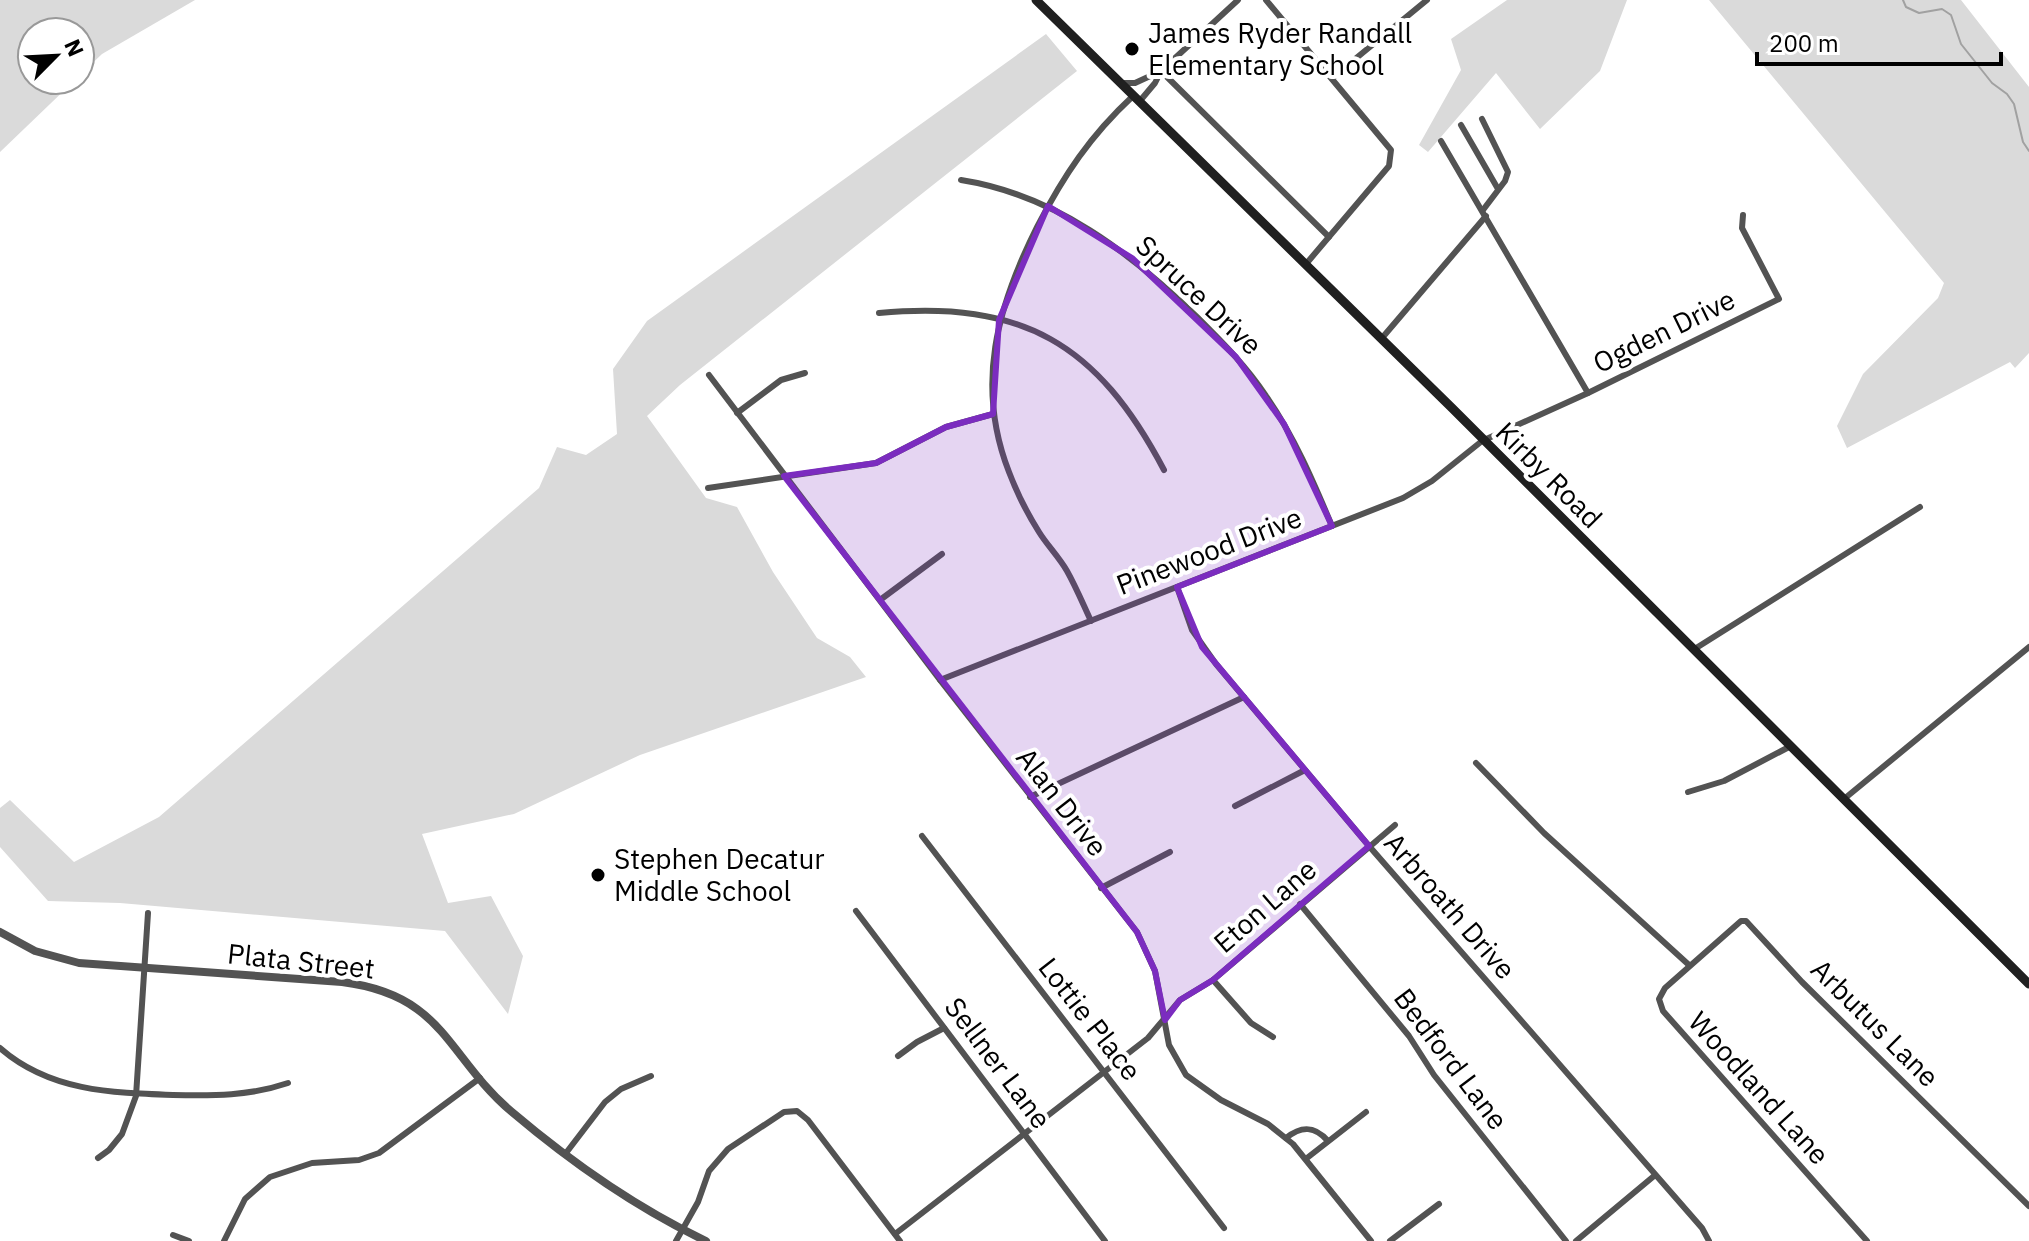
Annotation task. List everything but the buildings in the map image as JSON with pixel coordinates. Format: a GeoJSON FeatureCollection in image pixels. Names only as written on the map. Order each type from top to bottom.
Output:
{"type":"FeatureCollection","features":[{"type":"Feature","properties":{"kind":"main road","name":"Kirby Road"},"geometry":{"type":"LineString","coordinates":[[1036,0],[1382,338],[1692,651],[2029,984]]}},
{"type":"Feature","properties":{"kind":"street"},"geometry":{"type":"LineString","coordinates":[[1120,83],[1135,83],[1161,71],[1238,0]]}},
{"type":"Feature","properties":{"kind":"street"},"geometry":{"type":"LineString","coordinates":[[1266,0],[1393,156],[1389,166],[1306,264]]}},
{"type":"Feature","properties":{"kind":"street"},"geometry":{"type":"LineString","coordinates":[[1272,7],[1281,0]]}},
{"type":"Feature","properties":{"kind":"street"},"geometry":{"type":"LineString","coordinates":[[1332,78],[1427,0]]}},
{"type":"Feature","properties":{"kind":"street"},"geometry":{"type":"LineString","coordinates":[[1091,621],[1067,572],[1020,500],[1004,459],[993,414],[993,373],[999,320],[1014,274],[1048,206],[1083,149],[1155,83],[1161,71]]}},
{"type":"Feature","properties":{"kind":"street"},"geometry":{"type":"LineString","coordinates":[[1161,71],[1329,237]]}},
{"type":"Feature","properties":{"kind":"street"},"geometry":{"type":"LineString","coordinates":[[1382,338],[1485,213],[1508,177],[1482,119]]}},
{"type":"Feature","properties":{"kind":"street"},"geometry":{"type":"LineString","coordinates":[[1461,125],[1498,189]]}},
{"type":"Feature","properties":{"kind":"street"},"geometry":{"type":"LineString","coordinates":[[1441,141],[1588,393]]}},
{"type":"Feature","properties":{"kind":"street","name":"Spruce Drive"},"geometry":{"type":"LineString","coordinates":[[961,180],[1011,190],[1048,206],[1132,258],[1159,281],[1236,357],[1265,393],[1284,424],[1332,526]]}},
{"type":"Feature","properties":{"kind":"street","name":"Ogden Drive"},"geometry":{"type":"LineString","coordinates":[[1482,441],[1588,393],[1779,299],[1742,228],[1743,215]]}},
{"type":"Feature","properties":{"kind":"street"},"geometry":{"type":"LineString","coordinates":[[879,313],[947,311],[999,320],[1046,335],[1081,360],[1120,401],[1164,470]]}},
{"type":"Feature","properties":{"kind":"street"},"geometry":{"type":"LineString","coordinates":[[737,413],[781,380],[805,373]]}},
{"type":"Feature","properties":{"kind":"street","name":"Alan Drive"},"geometry":{"type":"LineString","coordinates":[[709,375],[940,680],[1137,932],[1146,948],[1159,987],[1169,1045],[1186,1075],[1221,1100],[1268,1124],[1286,1138],[1307,1158],[1371,1241]]}},
{"type":"Feature","properties":{"kind":"street"},"geometry":{"type":"LineString","coordinates":[[708,488],[882,461],[946,427],[993,414]]}},
{"type":"Feature","properties":{"kind":"street","name":"Pinewood Drive"},"geometry":{"type":"LineString","coordinates":[[940,680],[1416,491],[1482,441]]}},
{"type":"Feature","properties":{"kind":"street"},"geometry":{"type":"LineString","coordinates":[[1692,651],[1920,507]]}},
{"type":"Feature","properties":{"kind":"street"},"geometry":{"type":"LineString","coordinates":[[880,600],[942,554]]}},
{"type":"Feature","properties":{"kind":"street","name":"Arbroath Drive"},"geometry":{"type":"LineString","coordinates":[[1177,587],[1196,638],[1369,846],[1702,1228],[1709,1241]]}},
{"type":"Feature","properties":{"kind":"street"},"geometry":{"type":"LineString","coordinates":[[1844,799],[2029,647]]}},
{"type":"Feature","properties":{"kind":"street"},"geometry":{"type":"LineString","coordinates":[[1030,797],[1244,697]]}},
{"type":"Feature","properties":{"kind":"street"},"geometry":{"type":"LineString","coordinates":[[1688,792],[1724,781],[1789,747]]}},
{"type":"Feature","properties":{"kind":"street"},"geometry":{"type":"LineString","coordinates":[[1476,763],[1555,843],[1689,965]]}},
{"type":"Feature","properties":{"kind":"street"},"geometry":{"type":"LineString","coordinates":[[1235,806],[1305,770]]}},
{"type":"Feature","properties":{"kind":"street","name":"Eton Lane"},"geometry":{"type":"LineString","coordinates":[[895,1234],[1148,1038],[1180,1000],[1213,980],[1395,825]]}},
{"type":"Feature","properties":{"kind":"street","name":"Lottie Place"},"geometry":{"type":"LineString","coordinates":[[922,836],[1224,1228]]}},
{"type":"Feature","properties":{"kind":"street"},"geometry":{"type":"LineString","coordinates":[[1101,888],[1170,852]]}},
{"type":"Feature","properties":{"kind":"street","name":"Bedford Lane"},"geometry":{"type":"LineString","coordinates":[[1300,904],[1409,1036],[1434,1075],[1566,1241]]}},
{"type":"Feature","properties":{"kind":"street","name":"Sellner Lane"},"geometry":{"type":"LineString","coordinates":[[856,911],[1105,1241]]}},
{"type":"Feature","properties":{"kind":"street"},"geometry":{"type":"LineString","coordinates":[[98,1158],[122,1134],[136,1096],[148,913]]}},
{"type":"Feature","properties":{"kind":"street","name":"Arbutus Lane"},"geometry":{"type":"LineString","coordinates":[[1689,965],[1737,923],[1746,921],[1802,982],[2029,1206]]}},
{"type":"Feature","properties":{"kind":"street","name":"Plata Street"},"geometry":{"type":"LineString","coordinates":[[0,932],[24,946],[60,959],[146,969],[342,982],[381,990],[429,1017],[514,1114],[630,1199],[706,1241]]}},
{"type":"Feature","properties":{"kind":"street","name":"Woodland Lane"},"geometry":{"type":"LineString","coordinates":[[1689,965],[1660,995],[1663,1011],[1867,1241]]}},
{"type":"Feature","properties":{"kind":"street"},"geometry":{"type":"LineString","coordinates":[[1213,980],[1251,1023],[1273,1037]]}},
{"type":"Feature","properties":{"kind":"street"},"geometry":{"type":"LineString","coordinates":[[898,1056],[944,1028]]}},
{"type":"Feature","properties":{"kind":"street"},"geometry":{"type":"LineString","coordinates":[[0,1048],[25,1066],[57,1080],[136,1096],[223,1096],[264,1091],[288,1083]]}},
{"type":"Feature","properties":{"kind":"street"},"geometry":{"type":"LineString","coordinates":[[566,1153],[605,1102],[621,1089],[651,1076]]}},
{"type":"Feature","properties":{"kind":"street"},"geometry":{"type":"LineString","coordinates":[[224,1241],[245,1199],[270,1177],[293,1167],[359,1160],[379,1153],[480,1078]]}},
{"type":"Feature","properties":{"kind":"street"},"geometry":{"type":"LineString","coordinates":[[676,1241],[715,1163],[771,1118],[791,1110],[801,1113],[900,1241]]}},
{"type":"Feature","properties":{"kind":"street"},"geometry":{"type":"LineString","coordinates":[[1307,1158],[1366,1112]]}},
{"type":"Feature","properties":{"kind":"street"},"geometry":{"type":"LineString","coordinates":[[1286,1138],[1306,1128],[1319,1132],[1328,1141]]}},
{"type":"Feature","properties":{"kind":"street"},"geometry":{"type":"LineString","coordinates":[[1576,1241],[1654,1176]]}},
{"type":"Feature","properties":{"kind":"street"},"geometry":{"type":"LineString","coordinates":[[1390,1241],[1439,1204]]}},
{"type":"Feature","properties":{"kind":"street"},"geometry":{"type":"LineString","coordinates":[[173,1235],[189,1241]]}},
{"type":"Feature","properties":{"kind":"highlighted area"},"geometry":{"type":"Polygon","coordinates":[[[1048,206],[1132,258],[1236,357],[1284,424],[1332,526],[1177,587],[1202,647],[1369,846],[1213,980],[1180,1000],[1165,1020],[1155,971],[1137,932],[784,476],[876,463],[946,427],[993,414],[999,320],[1048,206]]]}},
{"type":"Feature","properties":{"kind":"shaded area"},"geometry":{"type":"Polygon","coordinates":[[[0,0],[195,0],[96,60],[96,16],[16,16],[16,96],[58,96],[0,152],[0,0]]]}},
{"type":"Feature","properties":{"kind":"shaded area"},"geometry":{"type":"Polygon","coordinates":[[[1507,0],[1627,0],[1600,71],[1540,129],[1496,73],[1428,152],[1419,145],[1461,70],[1451,39],[1507,0]]]}},
{"type":"Feature","properties":{"kind":"shaded area"},"geometry":{"type":"Polygon","coordinates":[[[1709,0],[1961,0],[2029,87],[2029,353],[2015,368],[2010,362],[1847,448],[1837,426],[1863,374],[1938,298],[1944,283],[1709,0]]]}},
{"type":"Feature","properties":{"kind":"shaded area"},"geometry":{"type":"Polygon","coordinates":[[[1046,34],[1077,71],[680,385],[647,416],[706,498],[737,507],[773,572],[817,638],[850,657],[866,677],[640,755],[514,814],[422,834],[448,903],[491,896],[523,956],[508,1014],[445,931],[120,903],[48,901],[0,847],[0,808],[10,800],[74,862],[159,817],[539,488],[557,447],[586,455],[617,434],[613,369],[647,321],[1046,34]]]}},
{"type":"Feature","properties":{"kind":"waterway"},"geometry":{"type":"LineString","coordinates":[[1903,0],[1906,7],[1919,13],[1942,9],[1951,15],[1961,44],[1992,83],[2007,94],[2014,104],[2023,142],[2029,151]]}},
{"type":"Feature","properties":{"kind":"place","name":"James Ryder Randall Elementary School"},"geometry":{"type":"Point","coordinates":[1132,49]}},
{"type":"Feature","properties":{"kind":"place","name":"Stephen Decatur Middle School"},"geometry":{"type":"Point","coordinates":[598,875]}}]}
